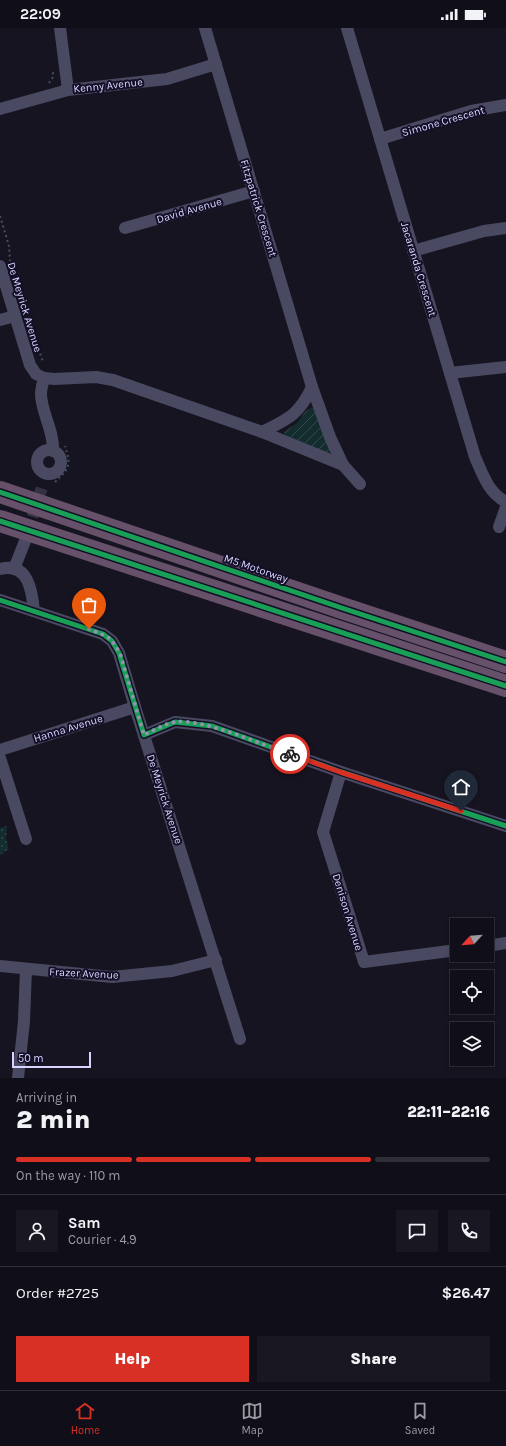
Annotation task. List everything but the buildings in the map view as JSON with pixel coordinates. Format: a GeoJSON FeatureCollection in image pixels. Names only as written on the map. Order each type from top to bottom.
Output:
{"type":"FeatureCollection","features":[{"type":"Feature","properties":{"kind":"highway","name":"M5 Motorway"},"geometry":{"type":"LineString","coordinates":[[0,492],[506,662]]}},
{"type":"Feature","properties":{"kind":"highway"},"geometry":{"type":"LineString","coordinates":[[0,521],[506,686]]}},
{"type":"Feature","properties":{"kind":"street"},"geometry":{"type":"LineString","coordinates":[[60,28],[68,90]]}},
{"type":"Feature","properties":{"kind":"street","name":"Fitzpatrick Crescent"},"geometry":{"type":"LineString","coordinates":[[206,28],[312,387],[330,437],[343,465],[360,484]]}},
{"type":"Feature","properties":{"kind":"street","name":"Jacaranda Crescent"},"geometry":{"type":"LineString","coordinates":[[347,28],[475,457],[490,489],[496,496],[506,502]]}},
{"type":"Feature","properties":{"kind":"street","name":"Kenny Avenue"},"geometry":{"type":"LineString","coordinates":[[0,110],[68,90],[167,79],[216,64]]}},
{"type":"Feature","properties":{"kind":"street","name":"Simone Crescent"},"geometry":{"type":"LineString","coordinates":[[380,138],[471,111],[506,105]]}},
{"type":"Feature","properties":{"kind":"street","name":"David Avenue"},"geometry":{"type":"LineString","coordinates":[[125,228],[254,191]]}},
{"type":"Feature","properties":{"kind":"street"},"geometry":{"type":"LineString","coordinates":[[413,251],[484,231],[506,228]]}},
{"type":"Feature","properties":{"kind":"street","name":"De Meyrick Avenue"},"geometry":{"type":"LineString","coordinates":[[5,264],[15,316],[30,365],[36,374],[45,372]]}},
{"type":"Feature","properties":{"kind":"street"},"geometry":{"type":"LineString","coordinates":[[0,320],[15,316]]}},
{"type":"Feature","properties":{"kind":"street"},"geometry":{"type":"LineString","coordinates":[[450,373],[506,367]]}},
{"type":"Feature","properties":{"kind":"street"},"geometry":{"type":"LineString","coordinates":[[45,372],[41,389],[41,398],[52,435],[53,451],[59,456],[60,464],[57,471],[44,479],[38,466],[38,459],[45,451],[53,451]]}},
{"type":"Feature","properties":{"kind":"street","name":"Fitzpatrick Crescent"},"geometry":{"type":"LineString","coordinates":[[45,372],[54,379],[96,377],[113,380],[262,432],[343,465]]}},
{"type":"Feature","properties":{"kind":"street"},"geometry":{"type":"LineString","coordinates":[[262,432],[291,417],[297,411],[312,387]]}},
{"type":"Feature","properties":{"kind":"street"},"geometry":{"type":"LineString","coordinates":[[499,526],[506,507]]}},
{"type":"Feature","properties":{"kind":"street"},"geometry":{"type":"LineString","coordinates":[[14,569],[25,541]]}},
{"type":"Feature","properties":{"kind":"street"},"geometry":{"type":"LineString","coordinates":[[0,569],[10,568],[22,574],[31,588],[34,611]]}},
{"type":"Feature","properties":{"kind":"street","name":"De Meyrick Avenue"},"geometry":{"type":"LineString","coordinates":[[2,601],[103,634],[112,641],[120,653],[135,707],[240,1039]]}},
{"type":"Feature","properties":{"kind":"street","name":"Hanna Avenue"},"geometry":{"type":"LineString","coordinates":[[0,750],[135,707]]}},
{"type":"Feature","properties":{"kind":"street"},"geometry":{"type":"LineString","coordinates":[[144,735],[175,722],[212,726],[340,772],[506,826]]}},
{"type":"Feature","properties":{"kind":"street"},"geometry":{"type":"LineString","coordinates":[[0,758],[26,839]]}},
{"type":"Feature","properties":{"kind":"street","name":"Denison Avenue"},"geometry":{"type":"LineString","coordinates":[[340,772],[323,832],[364,962],[450,951]]}},
{"type":"Feature","properties":{"kind":"street"},"geometry":{"type":"LineString","coordinates":[[494,945],[506,943]]}},
{"type":"Feature","properties":{"kind":"street","name":"Frazer Avenue"},"geometry":{"type":"LineString","coordinates":[[0,966],[26,970],[112,977],[172,970],[216,960]]}},
{"type":"Feature","properties":{"kind":"street"},"geometry":{"type":"LineString","coordinates":[[18,1078],[24,1021],[26,970]]}},
{"type":"Feature","properties":{"kind":"green space"},"geometry":{"type":"Polygon","coordinates":[[[311,408],[314,408],[332,451],[329,453],[285,435],[284,432],[297,423],[305,412],[311,408]]]}},
{"type":"Feature","properties":{"kind":"green space"},"geometry":{"type":"Polygon","coordinates":[[[7,826],[6,839],[9,849],[0,855],[0,828],[7,826]]]}},
{"type":"Feature","properties":{"kind":"tunnel"},"geometry":{"type":"LineString","coordinates":[[27,534],[43,484]]}},
{"type":"Feature","properties":{"kind":"cycle path"},"geometry":{"type":"LineString","coordinates":[[0,492],[506,662]]}},
{"type":"Feature","properties":{"kind":"cycle path"},"geometry":{"type":"LineString","coordinates":[[0,521],[506,686]]}},
{"type":"Feature","properties":{"kind":"cycle path"},"geometry":{"type":"LineString","coordinates":[[0,600],[103,634],[112,641],[119,653],[144,735],[175,722],[212,726],[341,772],[506,826]]}},
{"type":"Feature","properties":{"kind":"way so far"},"geometry":{"type":"LineString","coordinates":[[89,629],[108,637],[120,653],[144,735],[175,722],[190,723],[212,726],[290,754]]}},
{"type":"Feature","properties":{"kind":"route"},"geometry":{"type":"LineString","coordinates":[[290,754],[340,772],[461,811]]}}]}
